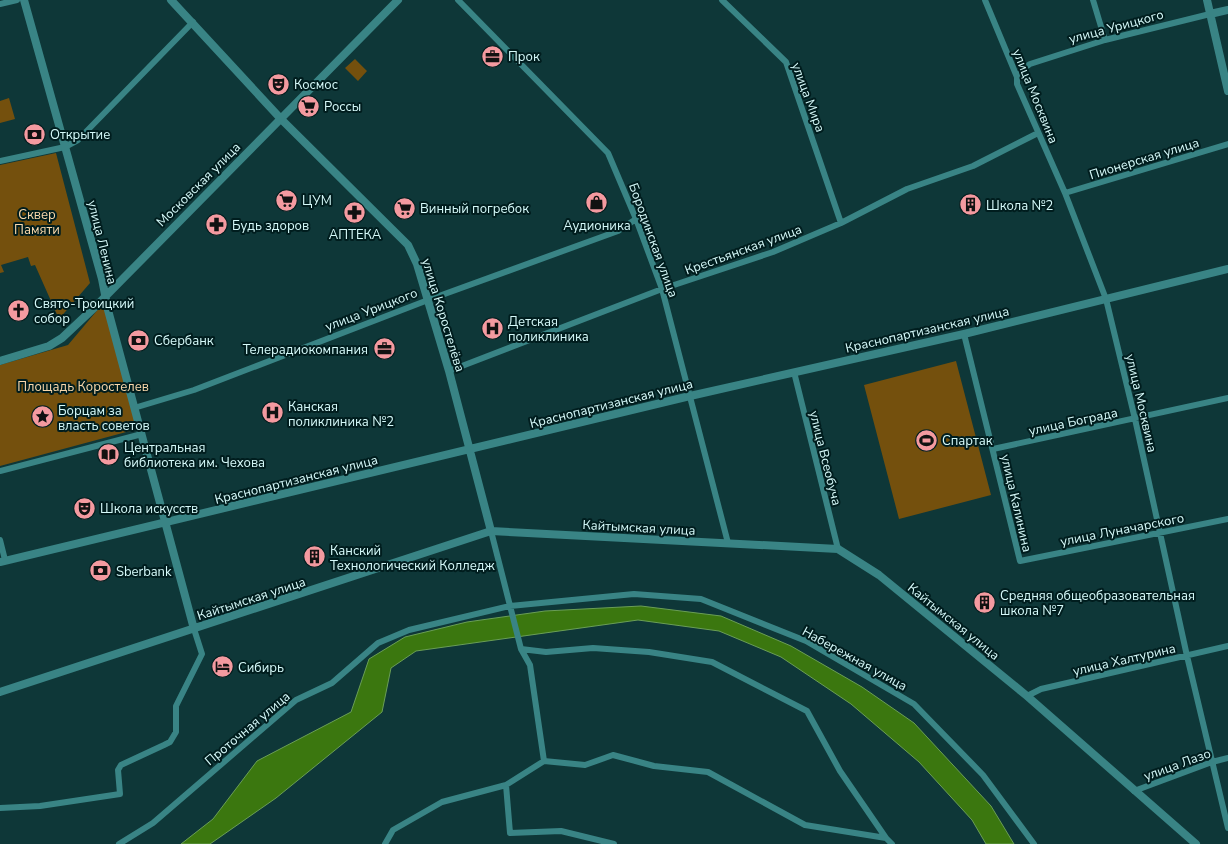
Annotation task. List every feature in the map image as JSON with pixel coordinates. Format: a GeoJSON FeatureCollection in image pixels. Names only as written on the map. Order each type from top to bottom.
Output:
{"type":"FeatureCollection","features":[{"type":"Feature","properties":{"kind":"street"},"geometry":{"type":"LineString","coordinates":[[0,4],[17,0]]}},
{"type":"Feature","properties":{"kind":"street","name":"улица Ленина"},"geometry":{"type":"LineString","coordinates":[[24,0],[102,279],[104,296],[194,630]]}},
{"type":"Feature","properties":{"kind":"street","name":"улица Коростелёва"},"geometry":{"type":"LineString","coordinates":[[171,0],[193,22],[281,119],[408,245],[417,264],[449,371],[521,649],[530,666],[544,762]]}},
{"type":"Feature","properties":{"kind":"street","name":"Московская улица"},"geometry":{"type":"LineString","coordinates":[[0,361],[49,346],[62,338],[398,0]]}},
{"type":"Feature","properties":{"kind":"street","name":"Бородинская улица"},"geometry":{"type":"LineString","coordinates":[[458,0],[608,153],[636,219],[662,289],[728,543]]}},
{"type":"Feature","properties":{"kind":"street","name":"улица Мира"},"geometry":{"type":"LineString","coordinates":[[722,0],[786,62],[841,223]]}},
{"type":"Feature","properties":{"kind":"street","name":"улица Москвина"},"geometry":{"type":"LineString","coordinates":[[985,0],[1017,77],[1018,84],[1038,133],[1065,193],[1106,299],[1135,419],[1187,656],[1228,828]]}},
{"type":"Feature","properties":{"kind":"street"},"geometry":{"type":"LineString","coordinates":[[1093,0],[1105,40]]}},
{"type":"Feature","properties":{"kind":"street"},"geometry":{"type":"LineString","coordinates":[[1207,0],[1228,92]]}},
{"type":"Feature","properties":{"kind":"street","name":"улица Урицкого"},"geometry":{"type":"LineString","coordinates":[[1017,77],[1024,68],[1030,64],[1105,40],[1228,10]]}},
{"type":"Feature","properties":{"kind":"street"},"geometry":{"type":"LineString","coordinates":[[0,161],[65,147],[78,140],[193,22]]}},
{"type":"Feature","properties":{"kind":"street","name":"Крестьянская улица"},"geometry":{"type":"LineString","coordinates":[[449,371],[662,289],[773,252],[841,223],[907,189],[973,166],[1038,133]]}},
{"type":"Feature","properties":{"kind":"street","name":"Пионерская улица"},"geometry":{"type":"LineString","coordinates":[[1065,193],[1228,144]]}},
{"type":"Feature","properties":{"kind":"street","name":"улица Урицкого"},"geometry":{"type":"LineString","coordinates":[[134,408],[194,390],[428,300],[618,231],[636,219]]}},
{"type":"Feature","properties":{"kind":"street","name":"Краснопартизанская улица"},"geometry":{"type":"LineString","coordinates":[[3,561],[690,396],[964,334],[1228,269]]}},
{"type":"Feature","properties":{"kind":"street","name":"улица Калинина"},"geometry":{"type":"LineString","coordinates":[[964,334],[1020,561]]}},
{"type":"Feature","properties":{"kind":"street","name":"улица Всеобуча"},"geometry":{"type":"LineString","coordinates":[[794,372],[838,549]]}},
{"type":"Feature","properties":{"kind":"street","name":"улица Бограда"},"geometry":{"type":"LineString","coordinates":[[993,449],[1228,398]]}},
{"type":"Feature","properties":{"kind":"street"},"geometry":{"type":"LineString","coordinates":[[0,471],[142,434]]}},
{"type":"Feature","properties":{"kind":"street","name":"улица Луначарского"},"geometry":{"type":"LineString","coordinates":[[1020,561],[1228,519]]}},
{"type":"Feature","properties":{"kind":"street","name":"Кайтымская улица"},"geometry":{"type":"LineString","coordinates":[[0,692],[194,630],[491,531],[838,549],[879,575],[1027,696],[1196,844]]}},
{"type":"Feature","properties":{"kind":"street"},"geometry":{"type":"LineString","coordinates":[[0,540],[3,561]]}},
{"type":"Feature","properties":{"kind":"street","name":"Набережная улица"},"geometry":{"type":"LineString","coordinates":[[510,606],[634,594],[701,599],[806,641],[914,704],[983,776],[1034,844]]}},
{"type":"Feature","properties":{"kind":"street","name":"Проточная улица"},"geometry":{"type":"LineString","coordinates":[[119,844],[153,823],[296,700],[332,682],[378,643],[409,630],[510,606]]}},
{"type":"Feature","properties":{"kind":"street"},"geometry":{"type":"LineString","coordinates":[[0,808],[40,806],[120,794],[118,770],[121,765],[170,742],[176,732],[176,706],[202,654],[194,630]]}},
{"type":"Feature","properties":{"kind":"street","name":"улица Халтурина"},"geometry":{"type":"LineString","coordinates":[[1027,696],[1041,689],[1228,646]]}},
{"type":"Feature","properties":{"kind":"street"},"geometry":{"type":"LineString","coordinates":[[521,649],[546,652],[593,648],[649,652],[712,662],[807,711],[840,771],[886,838],[892,844]]}},
{"type":"Feature","properties":{"kind":"street"},"geometry":{"type":"LineString","coordinates":[[386,844],[393,830],[442,802],[506,785],[544,762],[585,765],[614,755],[654,766],[708,772],[805,825],[886,838]]}},
{"type":"Feature","properties":{"kind":"street","name":"улица Лазо"},"geometry":{"type":"LineString","coordinates":[[1134,791],[1212,762],[1228,758]]}},
{"type":"Feature","properties":{"kind":"street"},"geometry":{"type":"LineString","coordinates":[[506,785],[510,834],[561,831],[614,844]]}},
{"type":"Feature","properties":{"kind":"green space"},"geometry":{"type":"Polygon","coordinates":[[[355,59],[367,71],[358,81],[345,68],[355,59]]]}},
{"type":"Feature","properties":{"kind":"green space"},"geometry":{"type":"Polygon","coordinates":[[[9,98],[15,119],[0,123],[0,101],[9,98]]]}},
{"type":"Feature","properties":{"kind":"green space","name":"Сквер Памяти"},"geometry":{"type":"Polygon","coordinates":[[[56,153],[90,283],[59,319],[35,265],[31,266],[28,257],[1,265],[4,272],[0,273],[0,165],[56,153]]]}},
{"type":"Feature","properties":{"kind":"green space","name":"Площадь Коростелев"},"geometry":{"type":"Polygon","coordinates":[[[100,307],[105,310],[135,418],[133,427],[130,431],[0,466],[0,365],[68,345],[100,307]]]}},
{"type":"Feature","properties":{"kind":"green space","name":"Спартак"},"geometry":{"type":"Polygon","coordinates":[[[956,361],[991,495],[899,519],[864,385],[956,361]]]}},
{"type":"Feature","properties":{"kind":"shaded area"},"geometry":{"type":"Polygon","coordinates":[[[641,606],[721,616],[791,646],[862,687],[914,723],[991,806],[1014,844],[986,844],[972,820],[919,762],[851,704],[781,657],[719,631],[638,620],[416,651],[391,668],[382,712],[276,798],[210,844],[181,844],[213,819],[257,761],[351,712],[369,659],[405,637],[467,622],[545,611],[641,606]]]}},
{"type":"Feature","properties":{"kind":"place","name":"Прок"},"geometry":{"type":"Point","coordinates":[492,56]}},
{"type":"Feature","properties":{"kind":"place","name":"Космос"},"geometry":{"type":"Point","coordinates":[279,84]}},
{"type":"Feature","properties":{"kind":"place","name":"Россы"},"geometry":{"type":"Point","coordinates":[308,106]}},
{"type":"Feature","properties":{"kind":"place","name":"Открытие"},"geometry":{"type":"Point","coordinates":[34,134]}},
{"type":"Feature","properties":{"kind":"place","name":"ЦУМ"},"geometry":{"type":"Point","coordinates":[287,200]}},
{"type":"Feature","properties":{"kind":"place","name":"Аудионика"},"geometry":{"type":"Point","coordinates":[597,203]}},
{"type":"Feature","properties":{"kind":"place","name":"Школа №2"},"geometry":{"type":"Point","coordinates":[970,205]}},
{"type":"Feature","properties":{"kind":"place","name":"Винный погребок"},"geometry":{"type":"Point","coordinates":[405,208]}},
{"type":"Feature","properties":{"kind":"place","name":"АПТЕКА"},"geometry":{"type":"Point","coordinates":[355,212]}},
{"type":"Feature","properties":{"kind":"place","name":"Будь здоров"},"geometry":{"type":"Point","coordinates":[217,225]}},
{"type":"Feature","properties":{"kind":"place","name":"Свято-Троицкий собор"},"geometry":{"type":"Point","coordinates":[18,310]}},
{"type":"Feature","properties":{"kind":"place","name":"Детская поликлиника"},"geometry":{"type":"Point","coordinates":[492,328]}},
{"type":"Feature","properties":{"kind":"place","name":"Сбербанк"},"geometry":{"type":"Point","coordinates":[138,340]}},
{"type":"Feature","properties":{"kind":"place","name":"Телерадиокомпания"},"geometry":{"type":"Point","coordinates":[384,349]}},
{"type":"Feature","properties":{"kind":"place","name":"Канская поликлиника №2"},"geometry":{"type":"Point","coordinates":[273,413]}},
{"type":"Feature","properties":{"kind":"place","name":"Борцам за власть советов"},"geometry":{"type":"Point","coordinates":[42,417]}},
{"type":"Feature","properties":{"kind":"place","name":"Спартак"},"geometry":{"type":"Point","coordinates":[927,440]}},
{"type":"Feature","properties":{"kind":"place","name":"Центральная библиотека им. Чехова"},"geometry":{"type":"Point","coordinates":[108,454]}},
{"type":"Feature","properties":{"kind":"place","name":"Школа искусств"},"geometry":{"type":"Point","coordinates":[84,508]}},
{"type":"Feature","properties":{"kind":"place","name":"Канский Технологический Колледж"},"geometry":{"type":"Point","coordinates":[314,557]}},
{"type":"Feature","properties":{"kind":"place","name":"Sberbank"},"geometry":{"type":"Point","coordinates":[100,571]}},
{"type":"Feature","properties":{"kind":"place","name":"Средняя общеобразовательная школа №7"},"geometry":{"type":"Point","coordinates":[984,602]}},
{"type":"Feature","properties":{"kind":"place","name":"Сибирь"},"geometry":{"type":"Point","coordinates":[222,667]}}]}
